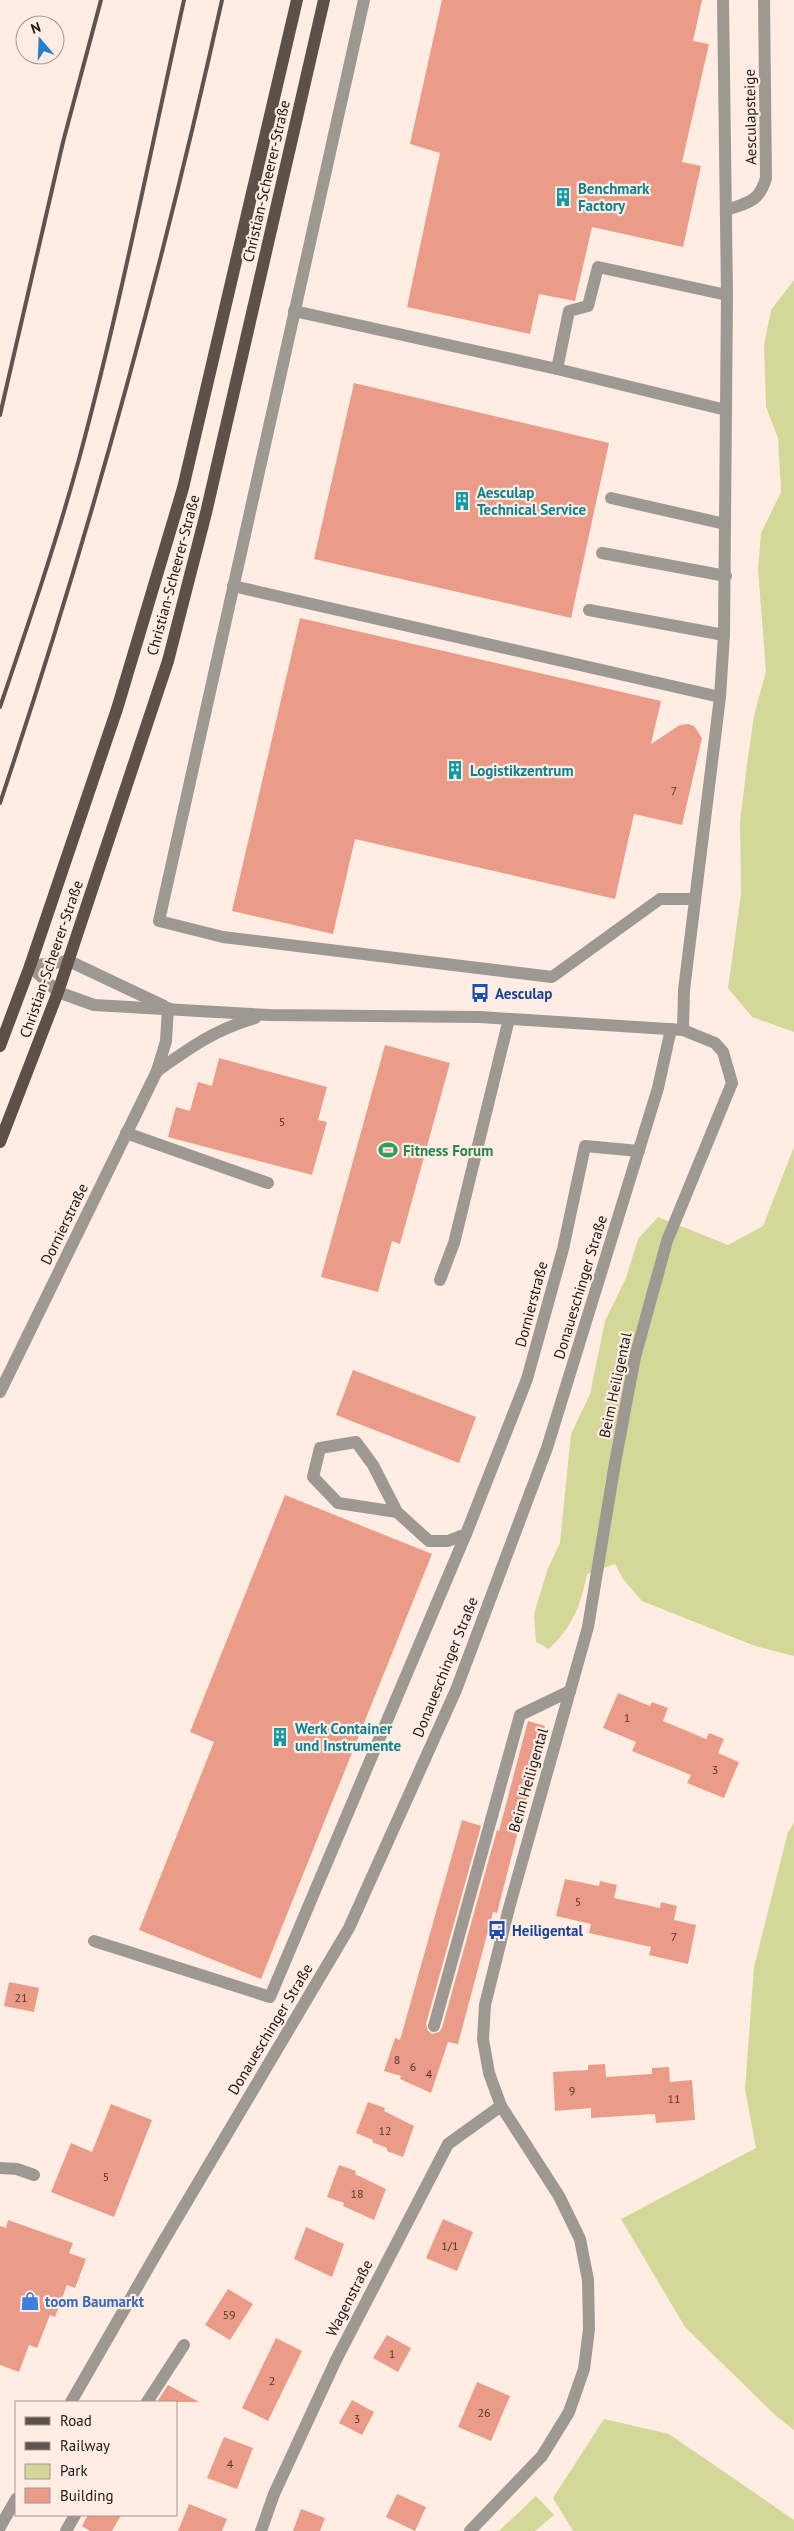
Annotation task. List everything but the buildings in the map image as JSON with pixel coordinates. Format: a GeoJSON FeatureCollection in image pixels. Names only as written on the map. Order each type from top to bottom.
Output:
{"type":"FeatureCollection","features":[{"type":"Feature","properties":{"kind":"main road","name":"Christian-Scheerer-Straße"},"geometry":{"type":"LineString","coordinates":[[0,1046],[30,966],[117,709],[183,488],[297,0]]}},
{"type":"Feature","properties":{"kind":"main road","name":"Christian-Scheerer-Straße"},"geometry":{"type":"LineString","coordinates":[[0,1142],[69,961],[168,661],[206,513],[324,0]]}},
{"type":"Feature","properties":{"kind":"street"},"geometry":{"type":"LineString","coordinates":[[364,0],[158,921],[223,937],[552,976],[660,899],[695,899]]}},
{"type":"Feature","properties":{"kind":"street","name":"Donaueschinger Straße"},"geometry":{"type":"LineString","coordinates":[[72,2401],[163,2242],[349,1928],[456,1690],[547,1448],[677,1030],[684,990],[720,697],[724,635],[726,576],[727,210],[723,0]]}},
{"type":"Feature","properties":{"kind":"street","name":"Aesculapsteige"},"geometry":{"type":"LineString","coordinates":[[727,210],[753,200],[762,191],[766,178],[764,0]]}},
{"type":"Feature","properties":{"kind":"street"},"geometry":{"type":"LineString","coordinates":[[558,369],[569,311],[588,306],[598,267],[727,295]]}},
{"type":"Feature","properties":{"kind":"street"},"geometry":{"type":"LineString","coordinates":[[294,311],[558,369],[726,410]]}},
{"type":"Feature","properties":{"kind":"street"},"geometry":{"type":"LineString","coordinates":[[611,498],[725,524]]}},
{"type":"Feature","properties":{"kind":"street"},"geometry":{"type":"LineString","coordinates":[[602,553],[726,576]]}},
{"type":"Feature","properties":{"kind":"street"},"geometry":{"type":"LineString","coordinates":[[233,586],[720,697]]}},
{"type":"Feature","properties":{"kind":"street"},"geometry":{"type":"LineString","coordinates":[[590,610],[724,635]]}},
{"type":"Feature","properties":{"kind":"street"},"geometry":{"type":"LineString","coordinates":[[30,966],[69,961]]}},
{"type":"Feature","properties":{"kind":"street","name":"Dornierstraße"},"geometry":{"type":"LineString","coordinates":[[69,961],[168,1008]]}},
{"type":"Feature","properties":{"kind":"street","name":"Dornierstraße"},"geometry":{"type":"LineString","coordinates":[[30,966],[58,992],[94,1006],[168,1008],[269,1015],[509,1019],[677,1030]]}},
{"type":"Feature","properties":{"kind":"street","name":"Dornierstraße"},"geometry":{"type":"LineString","coordinates":[[0,1392],[156,1071],[166,1041],[168,1008]]}},
{"type":"Feature","properties":{"kind":"street","name":"Dornierstraße"},"geometry":{"type":"LineString","coordinates":[[156,1071],[203,1038],[228,1026],[269,1015]]}},
{"type":"Feature","properties":{"kind":"street"},"geometry":{"type":"LineString","coordinates":[[440,1280],[454,1243],[509,1019]]}},
{"type":"Feature","properties":{"kind":"street","name":"Beim Heiligental"},"geometry":{"type":"LineString","coordinates":[[470,2531],[542,2456],[569,2412],[584,2369],[589,2329],[588,2280],[580,2239],[559,2196],[501,2106],[489,2073],[483,2039],[486,2005],[509,1908],[588,1627],[615,1463],[640,1340],[667,1241],[732,1083],[723,1052],[715,1043],[677,1030]]}},
{"type":"Feature","properties":{"kind":"street"},"geometry":{"type":"LineString","coordinates":[[126,1133],[268,1183]]}},
{"type":"Feature","properties":{"kind":"street","name":"Dornierstraße"},"geometry":{"type":"LineString","coordinates":[[466,1534],[527,1379],[563,1249],[585,1146],[638,1151]]}},
{"type":"Feature","properties":{"kind":"street"},"geometry":{"type":"LineString","coordinates":[[397,1512],[338,1503],[313,1477],[320,1448],[356,1442],[373,1465],[397,1512],[429,1541],[448,1541],[466,1534]]}},
{"type":"Feature","properties":{"kind":"street"},"geometry":{"type":"LineString","coordinates":[[94,1941],[270,1997],[466,1534]]}},
{"type":"Feature","properties":{"kind":"street"},"geometry":{"type":"LineString","coordinates":[[434,2026],[520,1715],[570,1691]]}},
{"type":"Feature","properties":{"kind":"street","name":"Wagenstraße"},"geometry":{"type":"LineString","coordinates":[[261,2531],[274,2494],[336,2360],[448,2144],[501,2106]]}},
{"type":"Feature","properties":{"kind":"street"},"geometry":{"type":"LineString","coordinates":[[0,2168],[18,2169],[34,2174]]}},
{"type":"Feature","properties":{"kind":"street"},"geometry":{"type":"LineString","coordinates":[[148,2401],[184,2345]]}},
{"type":"Feature","properties":{"kind":"street"},"geometry":{"type":"LineString","coordinates":[[0,2527],[15,2501]]}},
{"type":"Feature","properties":{"kind":"street"},"geometry":{"type":"LineString","coordinates":[[66,2531],[74,2516]]}},
{"type":"Feature","properties":{"kind":"green space"},"geometry":{"type":"Polygon","coordinates":[[[794,280],[794,1032],[752,1017],[728,988],[741,894],[740,822],[754,716],[766,671],[758,570],[761,533],[781,492],[778,438],[766,407],[764,345],[771,310],[794,280]]]}},
{"type":"Feature","properties":{"kind":"green space"},"geometry":{"type":"Polygon","coordinates":[[[794,1147],[794,1656],[755,1646],[642,1601],[623,1579],[615,1564],[587,1574],[578,1606],[570,1624],[549,1649],[536,1642],[534,1614],[548,1568],[560,1543],[571,1434],[590,1394],[605,1321],[626,1278],[638,1239],[658,1217],[728,1245],[763,1226],[794,1147]]]}},
{"type":"Feature","properties":{"kind":"green space"},"geometry":{"type":"Polygon","coordinates":[[[794,1823],[794,2430],[775,2415],[685,2327],[621,2219],[756,2148],[745,2089],[754,1967],[788,1832],[794,1823]]]}},
{"type":"Feature","properties":{"kind":"green space"},"geometry":{"type":"Polygon","coordinates":[[[604,2419],[669,2434],[794,2520],[794,2531],[573,2531],[553,2498],[604,2419]]]}},
{"type":"Feature","properties":{"kind":"green space"},"geometry":{"type":"Polygon","coordinates":[[[536,2496],[554,2515],[535,2531],[499,2531],[536,2496]]]}},
{"type":"Feature","properties":{"kind":"railway"},"geometry":{"type":"LineString","coordinates":[[0,415],[63,142],[101,0]]}},
{"type":"Feature","properties":{"kind":"railway"},"geometry":{"type":"LineString","coordinates":[[0,707],[61,522],[94,402],[184,0]]}},
{"type":"Feature","properties":{"kind":"railway"},"geometry":{"type":"LineString","coordinates":[[0,803],[63,605],[122,404],[149,304],[222,0]]}},
{"type":"Feature","properties":{"kind":"place","name":"Benchmark Factory"},"geometry":{"type":"Point","coordinates":[563,197]}},
{"type":"Feature","properties":{"kind":"place","name":"Aesculap Technical Service"},"geometry":{"type":"Point","coordinates":[462,501]}},
{"type":"Feature","properties":{"kind":"place","name":"Logistikzentrum"},"geometry":{"type":"Point","coordinates":[455,770]}},
{"type":"Feature","properties":{"kind":"place","name":"Aesculap"},"geometry":{"type":"Point","coordinates":[480,993]}},
{"type":"Feature","properties":{"kind":"place","name":"Fitness Forum"},"geometry":{"type":"Point","coordinates":[388,1150]}},
{"type":"Feature","properties":{"kind":"place","name":"Werk Container und Instrumente"},"geometry":{"type":"Point","coordinates":[280,1737]}},
{"type":"Feature","properties":{"kind":"place","name":"Heiligental"},"geometry":{"type":"Point","coordinates":[497,1930]}},
{"type":"Feature","properties":{"kind":"place","name":"toom Baumarkt"},"geometry":{"type":"Point","coordinates":[30,2301]}}]}
